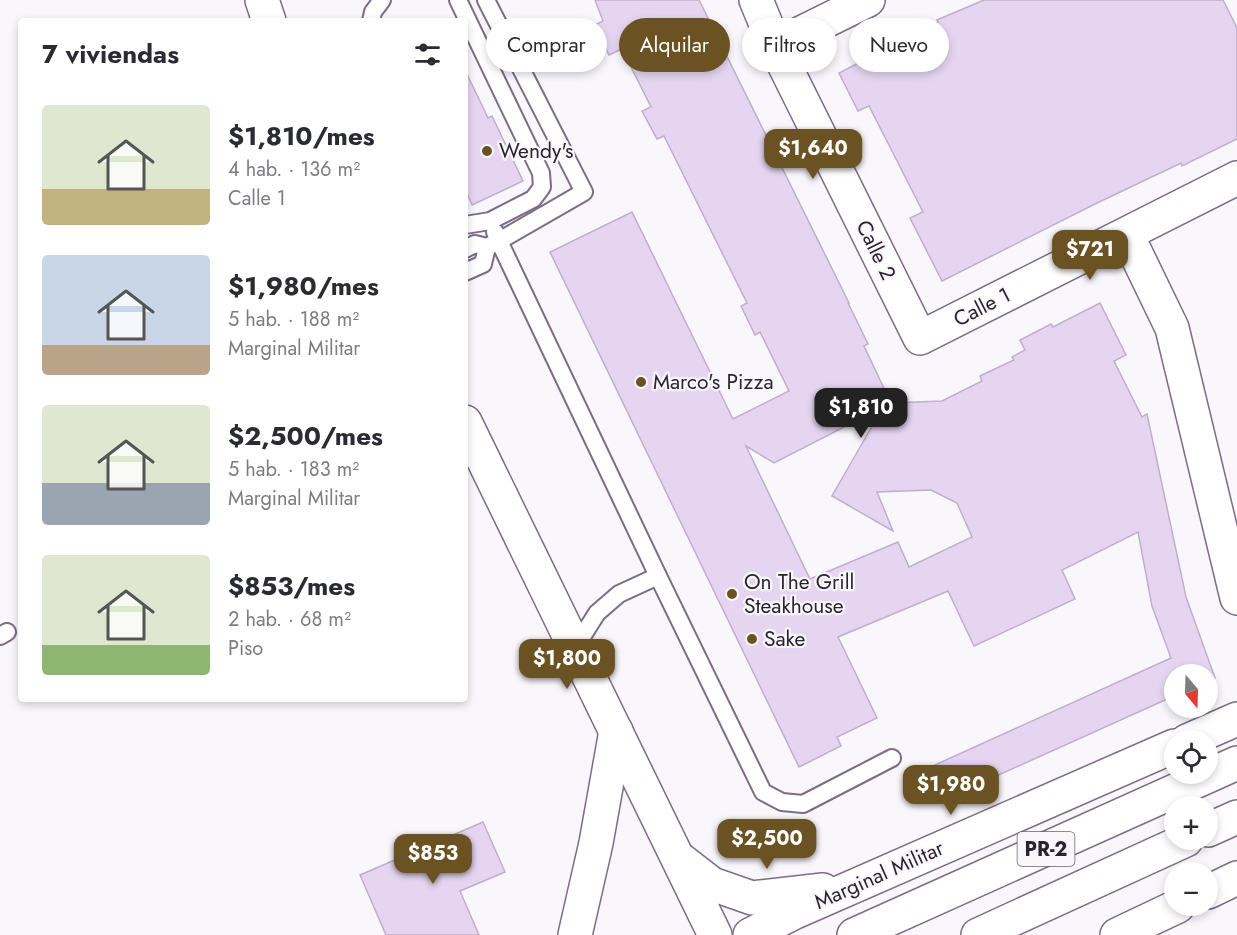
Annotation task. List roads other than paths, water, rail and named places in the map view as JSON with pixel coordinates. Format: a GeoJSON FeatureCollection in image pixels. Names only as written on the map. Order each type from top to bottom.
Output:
{"type":"FeatureCollection","features":[{"type":"Feature","properties":{"kind":"street"},"geometry":{"type":"LineString","coordinates":[[262,0],[268,18]]}},
{"type":"Feature","properties":{"kind":"street","name":"Calle 2"},"geometry":{"type":"LineString","coordinates":[[756,0],[763,18]]}},
{"type":"Feature","properties":{"kind":"street"},"geometry":{"type":"LineString","coordinates":[[831,18],[867,0]]}},
{"type":"Feature","properties":{"kind":"street","name":"Calle 2"},"geometry":{"type":"LineString","coordinates":[[788,72],[920,338]]}},
{"type":"Feature","properties":{"kind":"street","name":"Calle 1"},"geometry":{"type":"LineString","coordinates":[[920,338],[1237,178]]}},
{"type":"Feature","properties":{"kind":"street"},"geometry":{"type":"LineString","coordinates":[[1126,235],[1172,328],[1237,598]]}},
{"type":"Feature","properties":{"kind":"street"},"geometry":{"type":"LineString","coordinates":[[468,428],[715,935]]}},
{"type":"Feature","properties":{"kind":"street"},"geometry":{"type":"LineString","coordinates":[[1212,730],[1237,719]]}},
{"type":"Feature","properties":{"kind":"street"},"geometry":{"type":"LineString","coordinates":[[575,935],[596,843],[616,731]]}},
{"type":"Feature","properties":{"kind":"street","name":"Marginal Militar"},"geometry":{"type":"LineString","coordinates":[[750,935],[793,913],[1164,750]]}},
{"type":"Feature","properties":{"kind":"street","name":"PR-2"},"geometry":{"type":"LineString","coordinates":[[854,935],[1237,763]]}},
{"type":"Feature","properties":{"kind":"street"},"geometry":{"type":"LineString","coordinates":[[1218,826],[1237,817]]}},
{"type":"Feature","properties":{"kind":"street","name":"PR-2"},"geometry":{"type":"LineString","coordinates":[[978,935],[1164,850]]}},
{"type":"Feature","properties":{"kind":"street"},"geometry":{"type":"LineString","coordinates":[[676,856],[712,884],[752,898],[854,886]]}},
{"type":"Feature","properties":{"kind":"street"},"geometry":{"type":"LineString","coordinates":[[1218,887],[1237,878]]}},
{"type":"Feature","properties":{"kind":"street"},"geometry":{"type":"LineString","coordinates":[[1117,935],[1164,913]]}},
{"type":"Feature","properties":{"kind":"lane"},"geometry":{"type":"LineString","coordinates":[[372,18],[373,12],[382,0]]}},
{"type":"Feature","properties":{"kind":"lane"},"geometry":{"type":"LineString","coordinates":[[458,0],[467,18]]}},
{"type":"Feature","properties":{"kind":"lane"},"geometry":{"type":"LineString","coordinates":[[468,248],[475,244],[493,244],[584,192],[486,0]]}},
{"type":"Feature","properties":{"kind":"lane"},"geometry":{"type":"LineString","coordinates":[[468,21],[541,173],[542,187],[533,199],[490,221],[468,225]]}},
{"type":"Feature","properties":{"kind":"lane"},"geometry":{"type":"LineString","coordinates":[[490,221],[493,244],[763,792],[782,802],[803,804],[892,758]]}},
{"type":"Feature","properties":{"kind":"lane"},"geometry":{"type":"LineString","coordinates":[[468,271],[483,264],[493,244]]}},
{"type":"Feature","properties":{"kind":"lane"},"geometry":{"type":"LineString","coordinates":[[575,648],[597,613],[619,594],[658,576]]}},
{"type":"Feature","properties":{"kind":"place","name":"Wendy's"},"geometry":{"type":"Point","coordinates":[487,151]}},
{"type":"Feature","properties":{"kind":"place","name":"Marco's Pizza"},"geometry":{"type":"Point","coordinates":[641,382]}},
{"type":"Feature","properties":{"kind":"place","name":"On The Grill Steakhouse"},"geometry":{"type":"Point","coordinates":[732,594]}},
{"type":"Feature","properties":{"kind":"place","name":"Sake"},"geometry":{"type":"Point","coordinates":[752,639]}}]}
